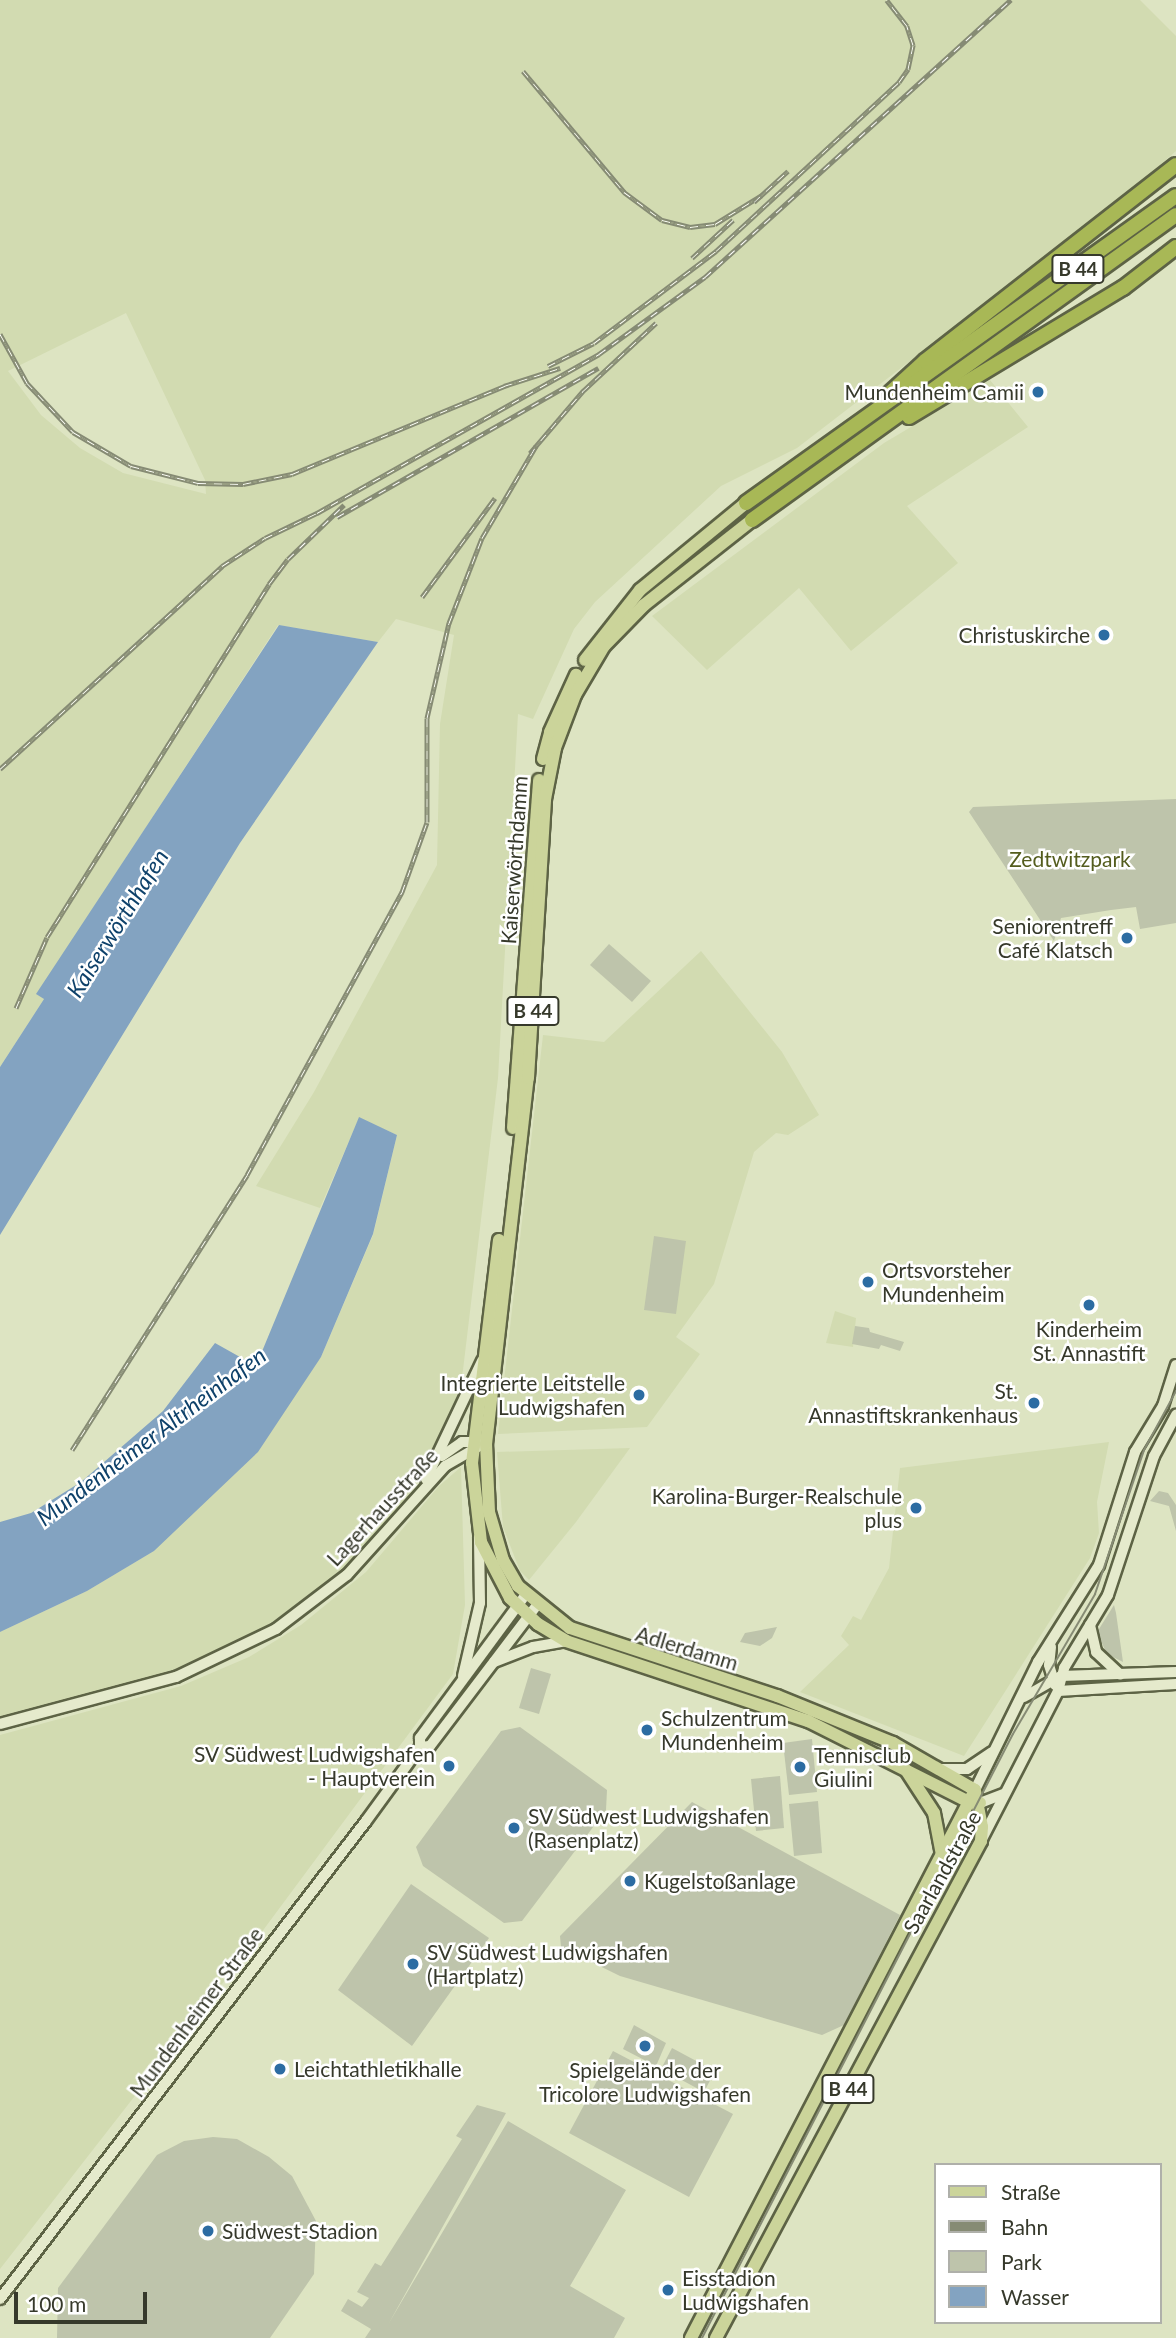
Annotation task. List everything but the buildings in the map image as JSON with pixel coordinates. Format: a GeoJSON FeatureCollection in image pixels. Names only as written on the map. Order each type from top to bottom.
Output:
{"type":"FeatureCollection","features":[{"type":"Feature","properties":{"kind":"highway"},"geometry":{"type":"LineString","coordinates":[[871,415],[925,361],[1176,166]]}},
{"type":"Feature","properties":{"kind":"highway","name":"B 44"},"geometry":{"type":"LineString","coordinates":[[871,415],[1176,196]]}},
{"type":"Feature","properties":{"kind":"highway","name":"B 44"},"geometry":{"type":"LineString","coordinates":[[848,451],[1176,215]]}},
{"type":"Feature","properties":{"kind":"highway"},"geometry":{"type":"LineString","coordinates":[[848,451],[1027,349],[1123,288],[1176,247]]}},
{"type":"Feature","properties":{"kind":"highway","name":"Kaiserwörthdamm"},"geometry":{"type":"LineString","coordinates":[[746,503],[871,415]]}},
{"type":"Feature","properties":{"kind":"highway","name":"Kaiserwörthdamm"},"geometry":{"type":"LineString","coordinates":[[752,520],[848,451]]}},
{"type":"Feature","properties":{"kind":"main road","name":"Kaiserwörthdamm"},"geometry":{"type":"LineString","coordinates":[[477,1445],[483,1359],[519,1078],[536,798],[550,732],[565,694],[615,617],[678,556],[746,503]]}},
{"type":"Feature","properties":{"kind":"main road","name":"Kaiserwörthdamm"},"geometry":{"type":"LineString","coordinates":[[477,1445],[528,1078],[545,799],[559,734],[587,670],[626,621],[752,520]]}},
{"type":"Feature","properties":{"kind":"main road","name":"B 44"},"geometry":{"type":"LineString","coordinates":[[477,1445],[478,1531],[492,1571],[528,1616],[566,1641]]}},
{"type":"Feature","properties":{"kind":"main road","name":"Adlerdamm"},"geometry":{"type":"LineString","coordinates":[[477,1445],[494,1536],[503,1560],[537,1605],[592,1638],[846,1722],[942,1769],[975,1798]]}},
{"type":"Feature","properties":{"kind":"main road","name":"Adlerdamm"},"geometry":{"type":"LineString","coordinates":[[566,1641],[808,1721],[904,1768],[975,1798]]}},
{"type":"Feature","properties":{"kind":"main road"},"geometry":{"type":"LineString","coordinates":[[904,1768],[934,1813],[942,1855]]}},
{"type":"Feature","properties":{"kind":"main road"},"geometry":{"type":"LineString","coordinates":[[975,1798],[981,1841]]}},
{"type":"Feature","properties":{"kind":"main road","name":"Saarlandstraße"},"geometry":{"type":"LineString","coordinates":[[691,2338],[942,1855],[975,1798]]}},
{"type":"Feature","properties":{"kind":"main road","name":"Saarlandstraße"},"geometry":{"type":"LineString","coordinates":[[716,2338],[981,1841]]}},
{"type":"Feature","properties":{"kind":"street"},"geometry":{"type":"LineString","coordinates":[[417,1494],[437,1461],[483,1359]]}},
{"type":"Feature","properties":{"kind":"street","name":"Saarlandstraße"},"geometry":{"type":"LineString","coordinates":[[975,1798],[994,1751],[1051,1644],[1099,1565],[1135,1452],[1163,1405],[1176,1365]]}},
{"type":"Feature","properties":{"kind":"street"},"geometry":{"type":"LineString","coordinates":[[1176,1415],[1154,1456],[1118,1570],[1090,1624],[1056,1678],[1058,1691],[1176,1684]]}},
{"type":"Feature","properties":{"kind":"street"},"geometry":{"type":"LineString","coordinates":[[437,1461],[448,1450],[477,1445]]}},
{"type":"Feature","properties":{"kind":"street","name":"Lagerhausstraße"},"geometry":{"type":"LineString","coordinates":[[0,1724],[176,1677],[240,1649],[303,1610],[347,1575],[381,1541],[417,1494],[454,1459],[477,1445]]}},
{"type":"Feature","properties":{"kind":"street"},"geometry":{"type":"LineString","coordinates":[[461,1684],[479,1612],[478,1531]]}},
{"type":"Feature","properties":{"kind":"street","name":"Mundenheimer Straße"},"geometry":{"type":"LineString","coordinates":[[0,2299],[421,1747],[420,1738],[527,1594]]}},
{"type":"Feature","properties":{"kind":"street","name":"Mundenheimer Straße"},"geometry":{"type":"LineString","coordinates":[[421,1747],[430,1746],[537,1605]]}},
{"type":"Feature","properties":{"kind":"street"},"geometry":{"type":"LineString","coordinates":[[1090,1624],[1096,1652],[1119,1674]]}},
{"type":"Feature","properties":{"kind":"street"},"geometry":{"type":"LineString","coordinates":[[492,1664],[522,1650],[566,1641]]}},
{"type":"Feature","properties":{"kind":"street","name":"Saarlandstraße"},"geometry":{"type":"LineString","coordinates":[[1021,1701],[1030,1691],[1056,1678],[1049,1659],[1051,1644]]}},
{"type":"Feature","properties":{"kind":"street"},"geometry":{"type":"LineString","coordinates":[[1056,1678],[1176,1672]]}},
{"type":"Feature","properties":{"kind":"street","name":"Saarlandstraße"},"geometry":{"type":"LineString","coordinates":[[981,1841],[1058,1691]]}},
{"type":"Feature","properties":{"kind":"street"},"geometry":{"type":"LineString","coordinates":[[942,1769],[967,1769],[994,1751]]}},
{"type":"Feature","properties":{"kind":"street"},"geometry":{"type":"LineString","coordinates":[[975,1798],[1004,1794]]}},
{"type":"Feature","properties":{"kind":"shaded area"},"geometry":{"type":"Polygon","coordinates":[[[0,0],[1140,0],[1176,36],[1176,151],[1126,195],[797,448],[721,486],[595,602],[574,629],[533,719],[518,714],[498,1078],[463,1370],[454,1413],[414,1489],[348,1567],[254,1635],[178,1670],[0,1718],[0,1632],[87,1591],[154,1551],[321,1357],[373,1235],[397,1135],[359,1118],[320,1208],[256,1186],[314,1092],[437,865],[440,724],[454,635],[396,619],[378,642],[278,625],[37,994],[44,999],[0,1067],[0,0]],[[126,313],[8,371],[41,415],[80,448],[123,473],[206,494],[205,480],[126,313]]]}},
{"type":"Feature","properties":{"kind":"shaded area"},"geometry":{"type":"Polygon","coordinates":[[[990,380],[1028,427],[907,506],[958,563],[851,651],[799,588],[707,670],[652,616],[884,443],[990,380]]]}},
{"type":"Feature","properties":{"kind":"shaded area"},"geometry":{"type":"Polygon","coordinates":[[[701,951],[782,1052],[819,1115],[788,1135],[776,1133],[754,1152],[714,1284],[676,1337],[700,1354],[647,1427],[498,1434],[543,1035],[604,1042],[701,951]]]}},
{"type":"Feature","properties":{"kind":"shaded area"},"geometry":{"type":"Polygon","coordinates":[[[835,1311],[856,1318],[853,1347],[826,1343],[835,1311]]]}},
{"type":"Feature","properties":{"kind":"shaded area","name":"Schulzentrum Mundenheim"},"geometry":{"type":"Polygon","coordinates":[[[1109,1442],[1097,1502],[1099,1533],[1090,1558],[964,1756],[800,1692],[849,1645],[841,1636],[853,1616],[861,1620],[889,1568],[900,1468],[1109,1442]]]}},
{"type":"Feature","properties":{"kind":"shaded area"},"geometry":{"type":"Polygon","coordinates":[[[630,1448],[529,1580],[520,1571],[503,1527],[497,1452],[630,1448]]]}},
{"type":"Feature","properties":{"kind":"shaded area"},"geometry":{"type":"Polygon","coordinates":[[[461,1467],[465,1605],[453,1674],[247,1952],[0,2269],[0,1735],[181,1686],[249,1657],[301,1625],[366,1572],[439,1486],[461,1467]]]}},
{"type":"Feature","properties":{"kind":"green space","name":"Zedtwitzpark"},"geometry":{"type":"Polygon","coordinates":[[[1176,799],[1176,923],[1140,929],[1136,907],[1111,910],[1061,918],[1054,941],[969,812],[973,807],[1176,799]]]}},
{"type":"Feature","properties":{"kind":"green space"},"geometry":{"type":"Polygon","coordinates":[[[609,944],[651,981],[632,1002],[590,965],[609,944]]]}},
{"type":"Feature","properties":{"kind":"green space"},"geometry":{"type":"Polygon","coordinates":[[[654,1236],[686,1241],[676,1314],[644,1310],[654,1236]]]}},
{"type":"Feature","properties":{"kind":"green space"},"geometry":{"type":"Polygon","coordinates":[[[855,1326],[869,1328],[870,1332],[904,1342],[900,1351],[881,1345],[879,1349],[852,1344],[855,1326]]]}},
{"type":"Feature","properties":{"kind":"green space"},"geometry":{"type":"Polygon","coordinates":[[[1159,1491],[1168,1493],[1176,1505],[1176,1531],[1169,1506],[1150,1501],[1159,1491]]]}},
{"type":"Feature","properties":{"kind":"green space"},"geometry":{"type":"Polygon","coordinates":[[[1114,1605],[1123,1662],[1107,1654],[1099,1637],[1099,1629],[1114,1605]]]}},
{"type":"Feature","properties":{"kind":"green space"},"geometry":{"type":"Polygon","coordinates":[[[777,1627],[772,1638],[760,1646],[740,1642],[745,1633],[777,1627]]]}},
{"type":"Feature","properties":{"kind":"green space"},"geometry":{"type":"Polygon","coordinates":[[[531,1668],[551,1674],[539,1714],[519,1708],[531,1668]]]}},
{"type":"Feature","properties":{"kind":"green space","name":"SV Südwest Ludwigshafen (Rasenplatz)"},"geometry":{"type":"Polygon","coordinates":[[[520,1727],[607,1790],[606,1810],[522,1921],[504,1923],[423,1866],[416,1847],[501,1731],[520,1727]]]}},
{"type":"Feature","properties":{"kind":"green space","name":"Tennisclub Giulini"},"geometry":{"type":"Polygon","coordinates":[[[812,1739],[817,1792],[789,1795],[783,1743],[812,1739]]]}},
{"type":"Feature","properties":{"kind":"green space","name":"Tennisclub Giulini"},"geometry":{"type":"Polygon","coordinates":[[[780,1776],[784,1828],[756,1831],[751,1779],[780,1776]]]}},
{"type":"Feature","properties":{"kind":"green space","name":"Tennisclub Giulini"},"geometry":{"type":"Polygon","coordinates":[[[818,1801],[822,1853],[794,1856],[789,1804],[818,1801]]]}},
{"type":"Feature","properties":{"kind":"green space"},"geometry":{"type":"Polygon","coordinates":[[[692,1802],[900,1915],[844,2025],[822,2035],[620,1976],[561,1947],[560,1936],[692,1802]]]}},
{"type":"Feature","properties":{"kind":"green space","name":"SV Südwest Ludwigshafen (Hartplatz)"},"geometry":{"type":"Polygon","coordinates":[[[411,1884],[489,1938],[412,2046],[338,1990],[411,1884]]]}},
{"type":"Feature","properties":{"kind":"green space","name":"Spielgelände der Tricolore Ludwigshafen"},"geometry":{"type":"Polygon","coordinates":[[[634,2025],[666,2043],[656,2066],[623,2049],[634,2025]]]}},
{"type":"Feature","properties":{"kind":"green space"},"geometry":{"type":"Polygon","coordinates":[[[672,2048],[715,2071],[704,2092],[661,2069],[672,2048]]]}},
{"type":"Feature","properties":{"kind":"green space"},"geometry":{"type":"Polygon","coordinates":[[[613,2051],[733,2114],[689,2197],[569,2133],[613,2051]]]}},
{"type":"Feature","properties":{"kind":"green space"},"geometry":{"type":"Polygon","coordinates":[[[477,2105],[506,2113],[389,2323],[508,2121],[626,2190],[570,2286],[625,2318],[614,2338],[365,2338],[371,2329],[341,2311],[348,2299],[362,2307],[369,2298],[357,2292],[375,2263],[381,2266],[462,2139],[456,2136],[477,2105]]]}},
{"type":"Feature","properties":{"kind":"green space","name":"Südwest-Stadion"},"geometry":{"type":"Polygon","coordinates":[[[213,2137],[237,2139],[269,2157],[292,2176],[316,2221],[314,2274],[270,2338],[57,2338],[58,2288],[157,2155],[184,2141],[213,2137]]]}},
{"type":"Feature","properties":{"kind":"water","name":"Kaiserwörthhafen"},"geometry":{"type":"Polygon","coordinates":[[[279,625],[378,642],[240,843],[0,1235],[0,1067],[44,999],[36,994],[279,625]]]}},
{"type":"Feature","properties":{"kind":"water","name":"Mundenheimer Altrheinhafen"},"geometry":{"type":"Polygon","coordinates":[[[359,1117],[397,1135],[373,1234],[321,1357],[258,1452],[154,1551],[87,1591],[0,1632],[0,1522],[31,1513],[81,1482],[163,1411],[215,1343],[256,1366],[359,1117]]]}},
{"type":"Feature","properties":{"kind":"tram line"},"geometry":{"type":"LineString","coordinates":[[702,2338],[1013,1734],[1095,1594],[1144,1450],[1176,1391]]}},
{"type":"Feature","properties":{"kind":"railway"},"geometry":{"type":"LineString","coordinates":[[548,366],[594,343],[716,251],[899,82],[908,69],[913,45],[907,26],[887,0]]}},
{"type":"Feature","properties":{"kind":"railway"},"geometry":{"type":"LineString","coordinates":[[0,769],[222,566],[265,538],[317,513],[599,354],[705,277],[1011,0]]}},
{"type":"Feature","properties":{"kind":"railway"},"geometry":{"type":"LineString","coordinates":[[523,71],[624,192],[662,220],[690,227],[715,224],[762,195]]}},
{"type":"Feature","properties":{"kind":"railway"},"geometry":{"type":"LineString","coordinates":[[754,202],[788,171]]}},
{"type":"Feature","properties":{"kind":"railway"},"geometry":{"type":"LineString","coordinates":[[692,258],[733,220]]}},
{"type":"Feature","properties":{"kind":"railway"},"geometry":{"type":"LineString","coordinates":[[530,453],[583,391],[656,323]]}},
{"type":"Feature","properties":{"kind":"railway"},"geometry":{"type":"LineString","coordinates":[[0,334],[27,383],[73,432],[131,466],[198,483],[243,484],[292,474],[504,386],[560,368]]}},
{"type":"Feature","properties":{"kind":"railway"},"geometry":{"type":"LineString","coordinates":[[337,517],[598,368]]}},
{"type":"Feature","properties":{"kind":"railway"},"geometry":{"type":"LineString","coordinates":[[72,1450],[247,1175],[402,892],[427,822],[427,718],[449,623],[482,538],[536,446]]}},
{"type":"Feature","properties":{"kind":"railway"},"geometry":{"type":"LineString","coordinates":[[422,597],[495,498]]}},
{"type":"Feature","properties":{"kind":"railway"},"geometry":{"type":"LineString","coordinates":[[16,1008],[47,937],[269,584],[288,559],[344,505]]}},
{"type":"Feature","properties":{"kind":"place","name":"Mundenheim Camii"},"geometry":{"type":"Point","coordinates":[1038,392]}},
{"type":"Feature","properties":{"kind":"place","name":"Christuskirche"},"geometry":{"type":"Point","coordinates":[1104,635]}},
{"type":"Feature","properties":{"kind":"place","name":"Seniorentreff Café Klatsch"},"geometry":{"type":"Point","coordinates":[1127,938]}},
{"type":"Feature","properties":{"kind":"place","name":"Ortsvorsteher Mundenheim"},"geometry":{"type":"Point","coordinates":[868,1282]}},
{"type":"Feature","properties":{"kind":"place","name":"Kinderheim St. Annastift"},"geometry":{"type":"Point","coordinates":[1089,1305]}},
{"type":"Feature","properties":{"kind":"place","name":"Integrierte Leitstelle Ludwigshafen"},"geometry":{"type":"Point","coordinates":[639,1395]}},
{"type":"Feature","properties":{"kind":"place","name":"St. Annastiftskrankenhaus"},"geometry":{"type":"Point","coordinates":[1034,1403]}},
{"type":"Feature","properties":{"kind":"place","name":"Karolina-Burger-Realschule plus"},"geometry":{"type":"Point","coordinates":[916,1508]}},
{"type":"Feature","properties":{"kind":"place","name":"Schulzentrum Mundenheim"},"geometry":{"type":"Point","coordinates":[647,1730]}},
{"type":"Feature","properties":{"kind":"place","name":"SV Südwest Ludwigshafen - Hauptverein"},"geometry":{"type":"Point","coordinates":[449,1766]}},
{"type":"Feature","properties":{"kind":"place","name":"Tennisclub Giulini"},"geometry":{"type":"Point","coordinates":[800,1767]}},
{"type":"Feature","properties":{"kind":"place","name":"SV Südwest Ludwigshafen (Rasenplatz)"},"geometry":{"type":"Point","coordinates":[514,1828]}},
{"type":"Feature","properties":{"kind":"place","name":"Kugelstoßanlage"},"geometry":{"type":"Point","coordinates":[630,1881]}},
{"type":"Feature","properties":{"kind":"place","name":"SV Südwest Ludwigshafen (Hartplatz)"},"geometry":{"type":"Point","coordinates":[413,1964]}},
{"type":"Feature","properties":{"kind":"place","name":"Spielgelände der Tricolore Ludwigshafen"},"geometry":{"type":"Point","coordinates":[645,2046]}},
{"type":"Feature","properties":{"kind":"place","name":"Leichtathletikhalle"},"geometry":{"type":"Point","coordinates":[280,2069]}},
{"type":"Feature","properties":{"kind":"place","name":"Südwest-Stadion"},"geometry":{"type":"Point","coordinates":[208,2231]}},
{"type":"Feature","properties":{"kind":"place","name":"Eisstadion Ludwigshafen"},"geometry":{"type":"Point","coordinates":[668,2290]}}]}
